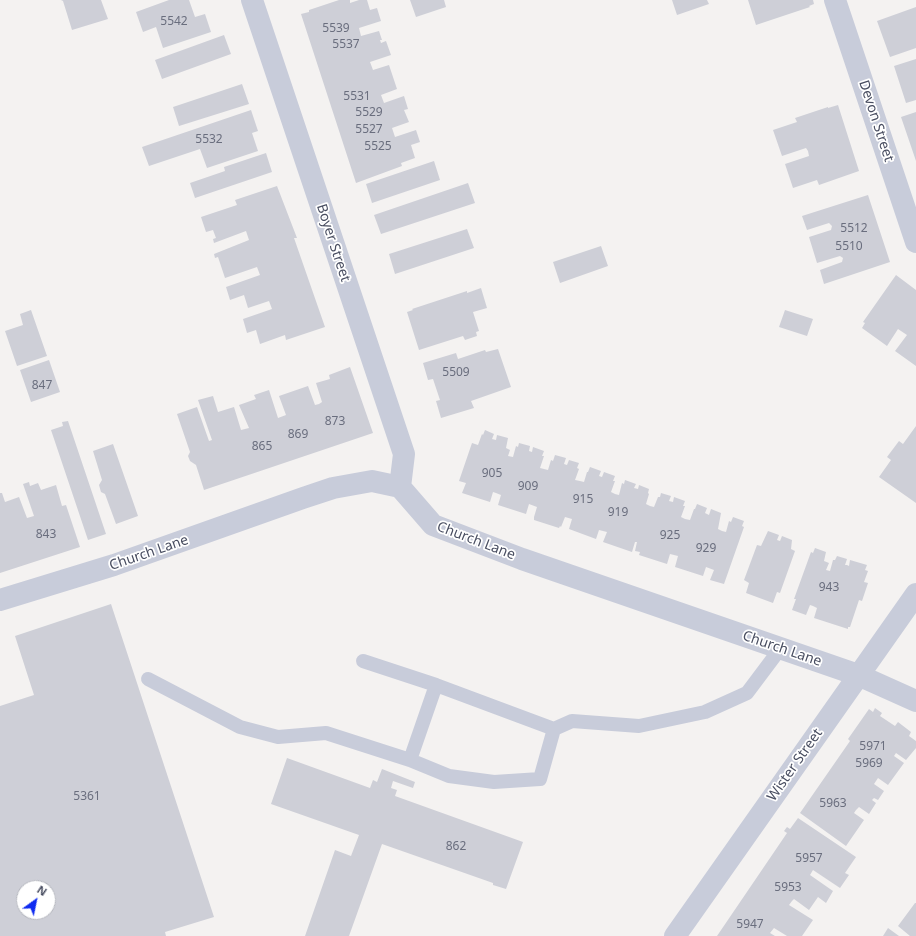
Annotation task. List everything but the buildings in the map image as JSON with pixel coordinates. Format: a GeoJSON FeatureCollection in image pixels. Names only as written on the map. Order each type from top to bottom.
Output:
{"type":"FeatureCollection","features":[{"type":"Feature","properties":{"kind":"street","name":"Boyer Street"},"geometry":{"type":"LineString","coordinates":[[252,0],[404,454],[400,487]]}},
{"type":"Feature","properties":{"kind":"street","name":"Devon Street"},"geometry":{"type":"LineString","coordinates":[[835,0],[916,242]]}},
{"type":"Feature","properties":{"kind":"street","name":"Church Lane"},"geometry":{"type":"LineString","coordinates":[[0,600],[114,565],[333,488],[372,481],[400,487],[433,525],[522,559],[858,675],[916,701]]}},
{"type":"Feature","properties":{"kind":"street","name":"Wister Street"},"geometry":{"type":"LineString","coordinates":[[675,936],[916,594]]}},
{"type":"Feature","properties":{"kind":"lane"},"geometry":{"type":"LineString","coordinates":[[364,661],[436,685],[554,729],[572,721],[639,726],[705,712],[748,693],[780,649]]}},
{"type":"Feature","properties":{"kind":"lane"},"geometry":{"type":"LineString","coordinates":[[148,679],[240,727],[278,737],[326,733],[410,760],[449,776],[494,782],[540,778],[554,729]]}},
{"type":"Feature","properties":{"kind":"lane"},"geometry":{"type":"LineString","coordinates":[[410,760],[436,685]]}}]}
